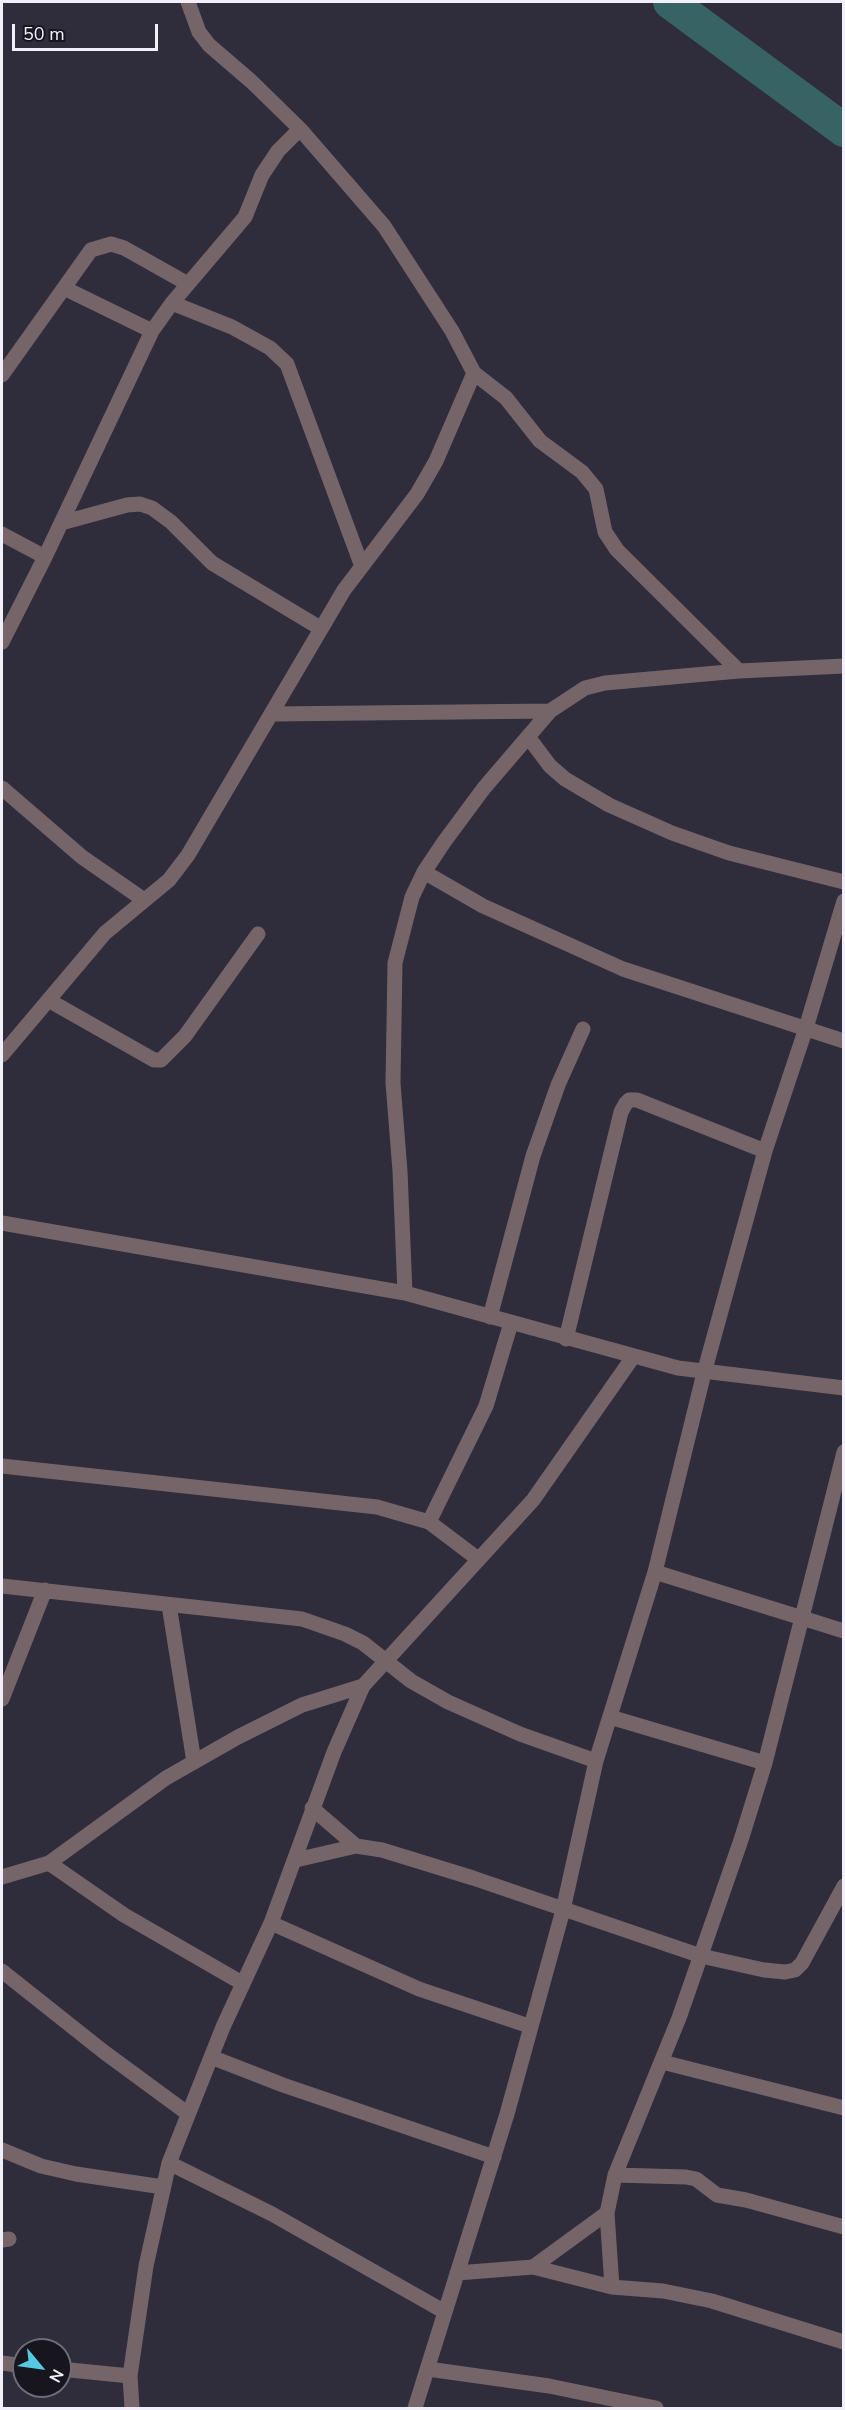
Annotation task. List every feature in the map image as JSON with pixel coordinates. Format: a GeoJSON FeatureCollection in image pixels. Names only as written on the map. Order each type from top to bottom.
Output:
{"type":"FeatureCollection","features":[{"type":"Feature","properties":{"kind":"street"},"geometry":{"type":"LineString","coordinates":[[188,2],[199,32],[209,45],[252,81],[300,129],[384,226],[452,331],[474,373],[506,398],[540,441],[582,472],[596,489],[605,532],[617,550],[739,671]]}},
{"type":"Feature","properties":{"kind":"street"},"geometry":{"type":"LineString","coordinates":[[2,642],[8,620],[45,557],[152,331],[171,303],[245,217],[262,175],[278,151],[300,129]]}},
{"type":"Feature","properties":{"kind":"street"},"geometry":{"type":"LineString","coordinates":[[2,375],[91,250],[111,244],[124,248],[188,284]]}},
{"type":"Feature","properties":{"kind":"street"},"geometry":{"type":"LineString","coordinates":[[64,288],[152,331]]}},
{"type":"Feature","properties":{"kind":"street"},"geometry":{"type":"LineString","coordinates":[[171,303],[241,332],[279,354],[287,364],[361,564]]}},
{"type":"Feature","properties":{"kind":"street"},"geometry":{"type":"LineString","coordinates":[[2,1055],[50,1001],[105,933],[169,880],[188,855],[320,628],[361,564],[417,494],[436,461],[474,373]]}},
{"type":"Feature","properties":{"kind":"street"},"geometry":{"type":"LineString","coordinates":[[62,522],[127,505],[140,504],[152,508],[171,522],[212,562],[320,628]]}},
{"type":"Feature","properties":{"kind":"street"},"geometry":{"type":"LineString","coordinates":[[2,534],[45,557]]}},
{"type":"Feature","properties":{"kind":"street"},"geometry":{"type":"LineString","coordinates":[[405,1293],[393,1083],[395,963],[402,930],[424,872],[484,788],[550,711],[585,688],[605,683],[739,671],[843,666]]}},
{"type":"Feature","properties":{"kind":"street"},"geometry":{"type":"LineString","coordinates":[[271,714],[550,711]]}},
{"type":"Feature","properties":{"kind":"street"},"geometry":{"type":"LineString","coordinates":[[529,738],[550,766],[565,780],[609,805],[729,853],[843,882]]}},
{"type":"Feature","properties":{"kind":"street"},"geometry":{"type":"LineString","coordinates":[[2,788],[82,857],[144,900]]}},
{"type":"Feature","properties":{"kind":"street"},"geometry":{"type":"LineString","coordinates":[[424,872],[483,906],[623,969],[843,1041]]}},
{"type":"Feature","properties":{"kind":"street"},"geometry":{"type":"LineString","coordinates":[[415,2409],[494,2157],[563,1910],[596,1761],[655,1572],[704,1373],[765,1151],[806,1028],[843,900]]}},
{"type":"Feature","properties":{"kind":"street"},"geometry":{"type":"LineString","coordinates":[[50,1001],[154,1060],[161,1060],[185,1036],[258,934]]}},
{"type":"Feature","properties":{"kind":"street"},"geometry":{"type":"LineString","coordinates":[[490,1317],[533,1156],[558,1085],[583,1029]]}},
{"type":"Feature","properties":{"kind":"street"},"geometry":{"type":"LineString","coordinates":[[566,1339],[618,1123],[629,1100],[637,1100],[765,1151]]}},
{"type":"Feature","properties":{"kind":"street"},"geometry":{"type":"LineString","coordinates":[[2,1223],[405,1293],[633,1358],[704,1373],[843,1388]]}},
{"type":"Feature","properties":{"kind":"street"},"geometry":{"type":"LineString","coordinates":[[429,1522],[486,1406],[511,1323]]}},
{"type":"Feature","properties":{"kind":"street"},"geometry":{"type":"LineString","coordinates":[[132,2409],[130,2376],[146,2266],[169,2163],[242,1983],[271,1923],[296,1860],[312,1808],[363,1686],[533,1500],[633,1358]]}},
{"type":"Feature","properties":{"kind":"street"},"geometry":{"type":"LineString","coordinates":[[612,2286],[607,2213],[615,2175],[662,2062],[701,1956],[765,1763],[843,1452]]}},
{"type":"Feature","properties":{"kind":"street"},"geometry":{"type":"LineString","coordinates":[[2,1466],[377,1507],[429,1522],[478,1559]]}},
{"type":"Feature","properties":{"kind":"street"},"geometry":{"type":"LineString","coordinates":[[655,1572],[843,1630]]}},
{"type":"Feature","properties":{"kind":"street"},"geometry":{"type":"LineString","coordinates":[[2,1586],[302,1619],[363,1643],[383,1662],[411,1682],[448,1702],[520,1734],[596,1761]]}},
{"type":"Feature","properties":{"kind":"street"},"geometry":{"type":"LineString","coordinates":[[2,1699],[45,1590]]}},
{"type":"Feature","properties":{"kind":"street"},"geometry":{"type":"LineString","coordinates":[[169,1605],[194,1762]]}},
{"type":"Feature","properties":{"kind":"street"},"geometry":{"type":"LineString","coordinates":[[2,1877],[49,1863],[91,1830],[194,1762],[238,1737],[302,1705],[363,1686]]}},
{"type":"Feature","properties":{"kind":"street"},"geometry":{"type":"LineString","coordinates":[[610,1717],[765,1763]]}},
{"type":"Feature","properties":{"kind":"street"},"geometry":{"type":"LineString","coordinates":[[312,1808],[356,1846]]}},
{"type":"Feature","properties":{"kind":"street"},"geometry":{"type":"LineString","coordinates":[[296,1860],[356,1846],[404,1856],[701,1956],[764,1970],[785,1972],[795,1970],[806,1956],[843,1886]]}},
{"type":"Feature","properties":{"kind":"street"},"geometry":{"type":"LineString","coordinates":[[49,1863],[142,1926],[242,1983]]}},
{"type":"Feature","properties":{"kind":"street"},"geometry":{"type":"LineString","coordinates":[[271,1923],[419,1989],[529,2026]]}},
{"type":"Feature","properties":{"kind":"street"},"geometry":{"type":"LineString","coordinates":[[2,1971],[104,2052],[188,2113]]}},
{"type":"Feature","properties":{"kind":"street"},"geometry":{"type":"LineString","coordinates":[[212,2057],[283,2085],[494,2157]]}},
{"type":"Feature","properties":{"kind":"street"},"geometry":{"type":"LineString","coordinates":[[662,2062],[843,2108]]}},
{"type":"Feature","properties":{"kind":"street"},"geometry":{"type":"LineString","coordinates":[[2,2150],[41,2166],[76,2174],[163,2187]]}},
{"type":"Feature","properties":{"kind":"street"},"geometry":{"type":"LineString","coordinates":[[169,2163],[272,2214],[445,2312]]}},
{"type":"Feature","properties":{"kind":"street"},"geometry":{"type":"LineString","coordinates":[[615,2175],[686,2176],[696,2179],[717,2195],[746,2200],[843,2227]]}},
{"type":"Feature","properties":{"kind":"street"},"geometry":{"type":"LineString","coordinates":[[533,2267],[607,2213]]}},
{"type":"Feature","properties":{"kind":"street"},"geometry":{"type":"LineString","coordinates":[[456,2273],[533,2267],[612,2286],[663,2290],[712,2301],[843,2342]]}},
{"type":"Feature","properties":{"kind":"street"},"geometry":{"type":"LineString","coordinates":[[428,2369],[549,2386],[656,2409]]}},
{"type":"Feature","properties":{"kind":"street"},"geometry":{"type":"LineString","coordinates":[[72,2370],[130,2376]]}},
{"type":"Feature","properties":{"kind":"waterway"},"geometry":{"type":"LineString","coordinates":[[670,2],[844,130]]}}]}
